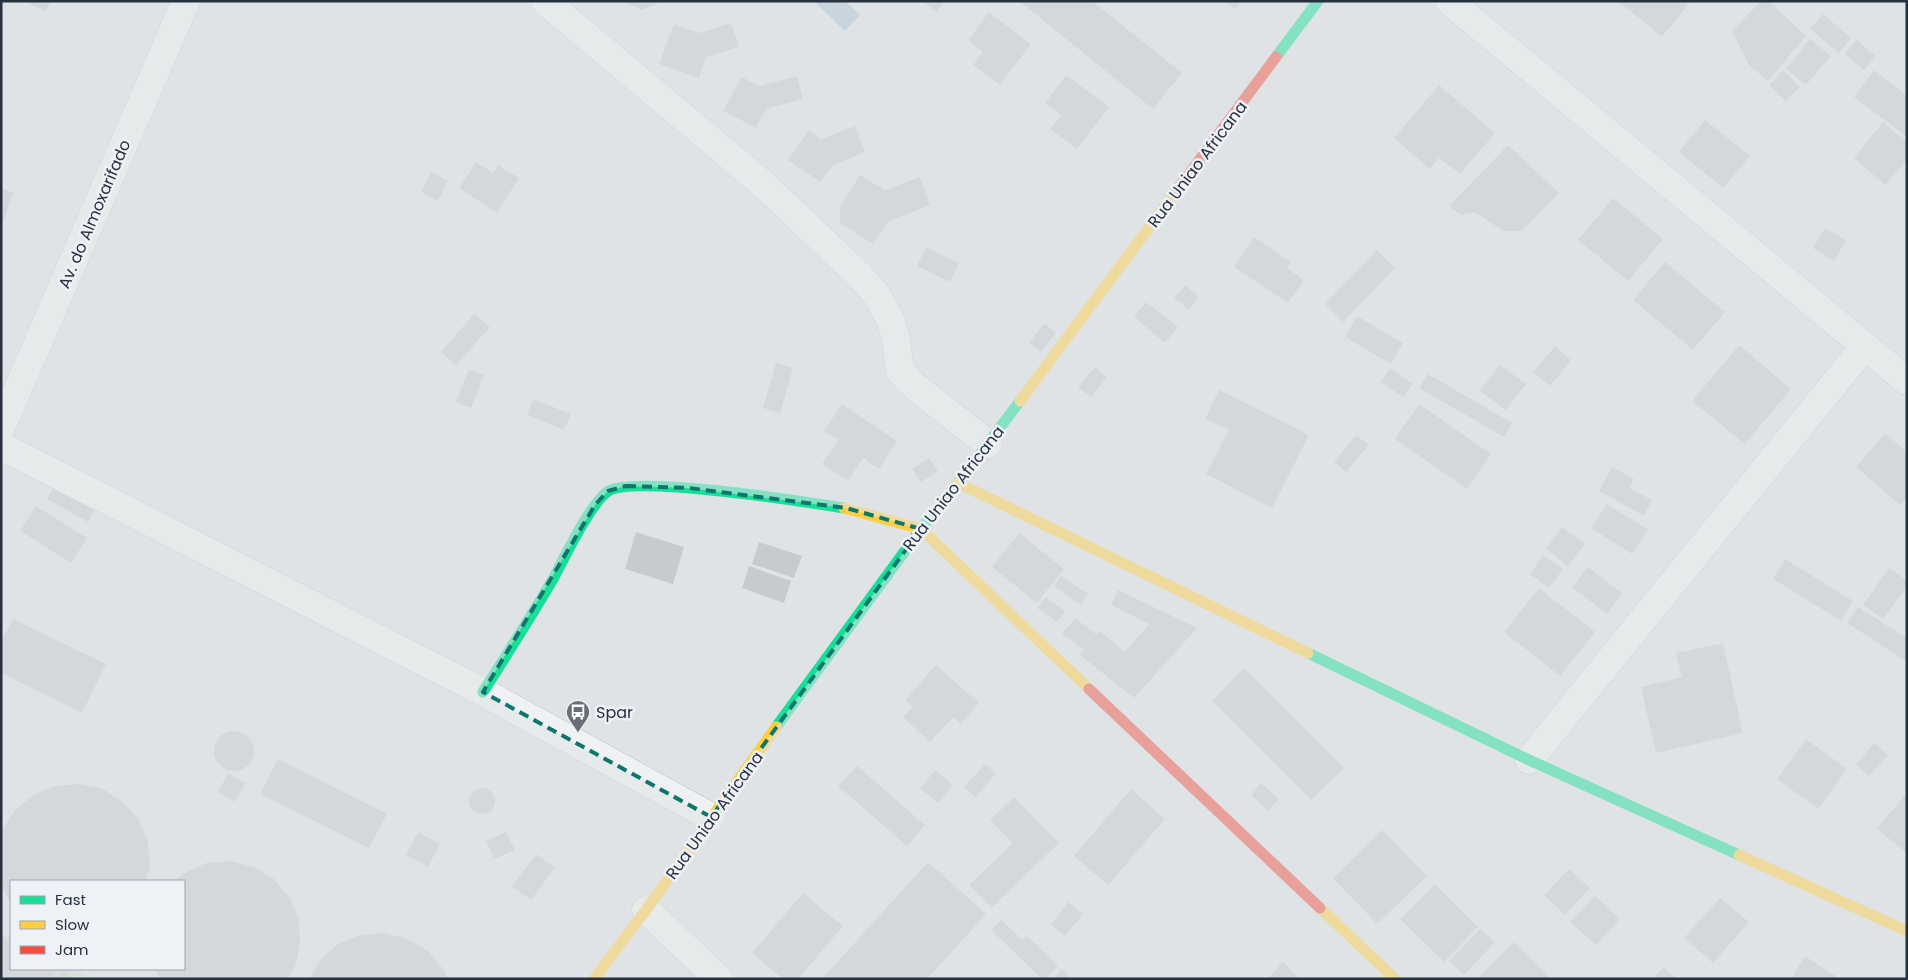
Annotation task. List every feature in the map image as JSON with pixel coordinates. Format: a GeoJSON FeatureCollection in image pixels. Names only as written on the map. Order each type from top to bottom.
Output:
{"type":"FeatureCollection","features":[{"type":"Feature","properties":{"kind":"street","name":"Av. do Almoxarifado"},"geometry":{"type":"LineString","coordinates":[[1,428],[186,1]]}},
{"type":"Feature","properties":{"kind":"street"},"geometry":{"type":"LineString","coordinates":[[545,1],[763,184],[860,274],[876,294],[890,318],[896,339],[900,371],[913,385],[988,444]]}},
{"type":"Feature","properties":{"kind":"street","name":"Rua Uniao Africana"},"geometry":{"type":"LineString","coordinates":[[594,979],[646,910],[711,817],[921,529],[958,484],[1318,1]]}},
{"type":"Feature","properties":{"kind":"street"},"geometry":{"type":"LineString","coordinates":[[1449,1],[1907,381]]}},
{"type":"Feature","properties":{"kind":"street"},"geometry":{"type":"LineString","coordinates":[[1529,760],[1864,347]]}},
{"type":"Feature","properties":{"kind":"street"},"geometry":{"type":"LineString","coordinates":[[1,446],[483,692],[711,817]]}},
{"type":"Feature","properties":{"kind":"street"},"geometry":{"type":"LineString","coordinates":[[958,484],[1529,760],[1907,931]]}},
{"type":"Feature","properties":{"kind":"street"},"geometry":{"type":"LineString","coordinates":[[483,692],[539,603],[596,505],[608,491],[626,486],[689,488],[788,500],[846,508],[921,529],[1395,979]]}},
{"type":"Feature","properties":{"kind":"street"},"geometry":{"type":"LineString","coordinates":[[646,910],[719,979]]}},
{"type":"Feature","properties":{"kind":"highlighted area"},"geometry":{"type":"Polygon","coordinates":[[[626,486],[689,488],[846,508],[921,529],[711,817],[483,692],[595,505],[608,491],[626,486]]]}},
{"type":"Feature","properties":{"kind":"shaded area"},"geometry":{"type":"Polygon","coordinates":[[[1,934],[10,937],[10,970],[78,970],[95,979],[1,979],[1,934]]]}},
{"type":"Feature","properties":{"kind":"water"},"geometry":{"type":"Polygon","coordinates":[[[814,1],[845,1],[860,15],[845,31],[814,1]]]}},
{"type":"Feature","properties":{"kind":"building"},"geometry":{"type":"Polygon","coordinates":[[[25,1],[51,1],[45,12],[25,1]]]}},
{"type":"Feature","properties":{"kind":"building"},"geometry":{"type":"Polygon","coordinates":[[[623,1],[658,1],[659,3],[642,10],[623,1]]]}},
{"type":"Feature","properties":{"kind":"building"},"geometry":{"type":"Polygon","coordinates":[[[923,1],[945,1],[936,12],[923,1]]]}},
{"type":"Feature","properties":{"kind":"building"},"geometry":{"type":"Polygon","coordinates":[[[1019,1],[1092,1],[1182,73],[1153,109],[1019,1]]]}},
{"type":"Feature","properties":{"kind":"building"},"geometry":{"type":"Polygon","coordinates":[[[1225,1],[1241,1],[1235,9],[1225,1]]]}},
{"type":"Feature","properties":{"kind":"building"},"geometry":{"type":"Polygon","coordinates":[[[1618,1],[1691,1],[1662,37],[1618,1]]]}},
{"type":"Feature","properties":{"kind":"building"},"geometry":{"type":"Polygon","coordinates":[[[1761,1],[1769,1],[1806,36],[1768,81],[1749,65],[1732,31],[1761,1]]]}},
{"type":"Feature","properties":{"kind":"building"},"geometry":{"type":"Polygon","coordinates":[[[989,12],[1031,44],[1000,85],[973,65],[983,52],[968,40],[989,12]]]}},
{"type":"Feature","properties":{"kind":"building"},"geometry":{"type":"Polygon","coordinates":[[[1823,14],[1851,38],[1839,53],[1810,29],[1823,14]]]}},
{"type":"Feature","properties":{"kind":"building"},"geometry":{"type":"Polygon","coordinates":[[[731,23],[739,47],[706,57],[699,78],[659,64],[674,24],[699,33],[731,23]]]}},
{"type":"Feature","properties":{"kind":"building"},"geometry":{"type":"Polygon","coordinates":[[[1810,39],[1831,56],[1806,85],[1786,69],[1810,39]]]}},
{"type":"Feature","properties":{"kind":"building"},"geometry":{"type":"Polygon","coordinates":[[[1857,40],[1876,56],[1864,70],[1845,54],[1857,40]]]}},
{"type":"Feature","properties":{"kind":"building"},"geometry":{"type":"Polygon","coordinates":[[[1783,70],[1800,87],[1786,101],[1769,85],[1783,70]]]}},
{"type":"Feature","properties":{"kind":"building"},"geometry":{"type":"Polygon","coordinates":[[[1874,70],[1907,96],[1906,136],[1854,97],[1874,70]]]}},
{"type":"Feature","properties":{"kind":"building"},"geometry":{"type":"Polygon","coordinates":[[[1066,75],[1109,107],[1077,149],[1050,129],[1061,115],[1045,103],[1066,75]]]}},
{"type":"Feature","properties":{"kind":"building"},"geometry":{"type":"Polygon","coordinates":[[[797,76],[803,99],[766,109],[756,128],[723,111],[742,77],[759,86],[797,76]]]}},
{"type":"Feature","properties":{"kind":"building"},"geometry":{"type":"Polygon","coordinates":[[[1439,85],[1495,133],[1460,174],[1439,158],[1430,169],[1394,138],[1439,85]]]}},
{"type":"Feature","properties":{"kind":"building"},"geometry":{"type":"Polygon","coordinates":[[[1705,120],[1750,156],[1723,188],[1679,152],[1705,120]]]}},
{"type":"Feature","properties":{"kind":"building"},"geometry":{"type":"Polygon","coordinates":[[[1883,122],[1907,143],[1907,160],[1885,185],[1854,158],[1883,122]]]}},
{"type":"Feature","properties":{"kind":"building"},"geometry":{"type":"Polygon","coordinates":[[[855,126],[865,152],[832,166],[820,182],[788,160],[809,130],[821,139],[855,126]]]}},
{"type":"Feature","properties":{"kind":"building"},"geometry":{"type":"Polygon","coordinates":[[[1508,145],[1559,193],[1522,231],[1503,231],[1475,212],[1461,215],[1449,206],[1508,145]]]}},
{"type":"Feature","properties":{"kind":"building"},"geometry":{"type":"Polygon","coordinates":[[[476,162],[493,173],[498,165],[519,178],[497,213],[459,188],[476,162]]]}},
{"type":"Feature","properties":{"kind":"building"},"geometry":{"type":"Polygon","coordinates":[[[431,172],[448,181],[438,201],[421,192],[431,172]]]}},
{"type":"Feature","properties":{"kind":"building"},"geometry":{"type":"Polygon","coordinates":[[[860,175],[885,190],[920,177],[930,205],[888,222],[873,244],[840,223],[840,206],[860,175]]]}},
{"type":"Feature","properties":{"kind":"building"},"geometry":{"type":"Polygon","coordinates":[[[1,189],[13,192],[2,226],[1,226],[1,189]]]}},
{"type":"Feature","properties":{"kind":"building"},"geometry":{"type":"Polygon","coordinates":[[[1613,198],[1663,239],[1628,281],[1578,240],[1613,198]]]}},
{"type":"Feature","properties":{"kind":"building"},"geometry":{"type":"Polygon","coordinates":[[[1825,228],[1846,240],[1834,261],[1813,248],[1825,228]]]}},
{"type":"Feature","properties":{"kind":"building"},"geometry":{"type":"Polygon","coordinates":[[[1254,237],[1291,262],[1287,268],[1304,280],[1288,303],[1234,267],[1254,237]]]}},
{"type":"Feature","properties":{"kind":"building"},"geometry":{"type":"Polygon","coordinates":[[[926,247],[959,263],[950,282],[917,266],[926,247]]]}},
{"type":"Feature","properties":{"kind":"building"},"geometry":{"type":"Polygon","coordinates":[[[1377,250],[1395,268],[1343,322],[1325,304],[1377,250]]]}},
{"type":"Feature","properties":{"kind":"building"},"geometry":{"type":"Polygon","coordinates":[[[1665,262],[1725,312],[1693,350],[1633,300],[1665,262]]]}},
{"type":"Feature","properties":{"kind":"building"},"geometry":{"type":"Polygon","coordinates":[[[1185,285],[1199,297],[1189,310],[1174,298],[1185,285]]]}},
{"type":"Feature","properties":{"kind":"building"},"geometry":{"type":"Polygon","coordinates":[[[1146,302],[1178,327],[1165,343],[1134,317],[1146,302]]]}},
{"type":"Feature","properties":{"kind":"building"},"geometry":{"type":"Polygon","coordinates":[[[474,314],[490,327],[456,365],[441,352],[474,314]]]}},
{"type":"Feature","properties":{"kind":"building"},"geometry":{"type":"Polygon","coordinates":[[[1357,316],[1403,343],[1391,364],[1345,337],[1357,316]]]}},
{"type":"Feature","properties":{"kind":"building"},"geometry":{"type":"Polygon","coordinates":[[[1044,323],[1056,333],[1041,352],[1029,343],[1044,323]]]}},
{"type":"Feature","properties":{"kind":"building"},"geometry":{"type":"Polygon","coordinates":[[[1739,345],[1791,389],[1745,444],[1692,401],[1739,345]]]}},
{"type":"Feature","properties":{"kind":"building"},"geometry":{"type":"Polygon","coordinates":[[[1555,346],[1571,360],[1550,386],[1533,372],[1555,346]]]}},
{"type":"Feature","properties":{"kind":"building"},"geometry":{"type":"Polygon","coordinates":[[[776,363],[793,368],[780,413],[763,408],[776,363]]]}},
{"type":"Feature","properties":{"kind":"building"},"geometry":{"type":"Polygon","coordinates":[[[1500,365],[1526,384],[1506,410],[1480,391],[1500,365]]]}},
{"type":"Feature","properties":{"kind":"building"},"geometry":{"type":"Polygon","coordinates":[[[1095,367],[1107,377],[1091,397],[1078,387],[1095,367]]]}},
{"type":"Feature","properties":{"kind":"building"},"geometry":{"type":"Polygon","coordinates":[[[1390,368],[1413,384],[1403,397],[1381,382],[1390,368]]]}},
{"type":"Feature","properties":{"kind":"building"},"geometry":{"type":"Polygon","coordinates":[[[469,369],[484,375],[471,408],[456,402],[469,369]]]}},
{"type":"Feature","properties":{"kind":"building"},"geometry":{"type":"Polygon","coordinates":[[[1428,374],[1512,423],[1504,437],[1419,388],[1428,374]]]}},
{"type":"Feature","properties":{"kind":"building"},"geometry":{"type":"Polygon","coordinates":[[[1219,390],[1309,435],[1272,508],[1206,474],[1229,430],[1205,419],[1219,390]]]}},
{"type":"Feature","properties":{"kind":"building"},"geometry":{"type":"Polygon","coordinates":[[[533,399],[571,414],[564,430],[527,415],[533,399]]]}},
{"type":"Feature","properties":{"kind":"building"},"geometry":{"type":"Polygon","coordinates":[[[842,404],[897,441],[879,469],[863,458],[848,481],[822,464],[838,440],[824,431],[842,404]]]}},
{"type":"Feature","properties":{"kind":"building"},"geometry":{"type":"Polygon","coordinates":[[[1419,404],[1491,454],[1467,489],[1395,439],[1419,404]]]}},
{"type":"Feature","properties":{"kind":"building"},"geometry":{"type":"Polygon","coordinates":[[[1885,433],[1907,452],[1907,498],[1900,505],[1856,467],[1885,433]]]}},
{"type":"Feature","properties":{"kind":"building"},"geometry":{"type":"Polygon","coordinates":[[[1356,435],[1369,445],[1346,472],[1334,462],[1356,435]]]}},
{"type":"Feature","properties":{"kind":"building"},"geometry":{"type":"Polygon","coordinates":[[[929,458],[938,471],[921,482],[912,469],[929,458]]]}},
{"type":"Feature","properties":{"kind":"building"},"geometry":{"type":"Polygon","coordinates":[[[1612,467],[1634,479],[1629,488],[1652,500],[1644,516],[1599,491],[1612,467]]]}},
{"type":"Feature","properties":{"kind":"building"},"geometry":{"type":"Polygon","coordinates":[[[57,481],[98,504],[88,522],[47,499],[57,481]]]}},
{"type":"Feature","properties":{"kind":"building"},"geometry":{"type":"Polygon","coordinates":[[[1607,504],[1648,530],[1632,554],[1591,528],[1607,504]]]}},
{"type":"Feature","properties":{"kind":"building"},"geometry":{"type":"Polygon","coordinates":[[[36,506],[87,538],[71,563],[20,531],[36,506]]]}},
{"type":"Feature","properties":{"kind":"building"},"geometry":{"type":"Polygon","coordinates":[[[1562,527],[1585,544],[1568,566],[1546,549],[1562,527]]]}},
{"type":"Feature","properties":{"kind":"building"},"geometry":{"type":"Polygon","coordinates":[[[636,532],[684,547],[673,584],[625,569],[636,532]]]}},
{"type":"Feature","properties":{"kind":"building"},"geometry":{"type":"Polygon","coordinates":[[[1019,533],[1064,569],[1037,603],[992,567],[1019,533]]]}},
{"type":"Feature","properties":{"kind":"building"},"geometry":{"type":"Polygon","coordinates":[[[759,542],[802,556],[794,578],[752,564],[759,542]]]}},
{"type":"Feature","properties":{"kind":"building"},"geometry":{"type":"Polygon","coordinates":[[[1543,555],[1563,569],[1549,588],[1530,574],[1543,555]]]}},
{"type":"Feature","properties":{"kind":"building"},"geometry":{"type":"Polygon","coordinates":[[[1785,559],[1853,601],[1841,621],[1773,579],[1785,559]]]}},
{"type":"Feature","properties":{"kind":"building"},"geometry":{"type":"Polygon","coordinates":[[[749,566],[791,581],[784,603],[742,588],[749,566]]]}},
{"type":"Feature","properties":{"kind":"building"},"geometry":{"type":"Polygon","coordinates":[[[1588,567],[1622,593],[1607,614],[1572,587],[1588,567]]]}},
{"type":"Feature","properties":{"kind":"building"},"geometry":{"type":"Polygon","coordinates":[[[1889,568],[1907,581],[1907,587],[1883,619],[1863,605],[1889,568]]]}},
{"type":"Feature","properties":{"kind":"building"},"geometry":{"type":"Polygon","coordinates":[[[1061,576],[1088,594],[1081,605],[1054,586],[1061,576]]]}},
{"type":"Feature","properties":{"kind":"building"},"geometry":{"type":"Polygon","coordinates":[[[1539,588],[1595,632],[1560,676],[1504,632],[1539,588]]]}},
{"type":"Feature","properties":{"kind":"building"},"geometry":{"type":"Polygon","coordinates":[[[1118,590],[1197,628],[1134,698],[1080,655],[1083,650],[1062,634],[1075,618],[1096,634],[1100,631],[1125,652],[1149,624],[1111,605],[1118,590]]]}},
{"type":"Feature","properties":{"kind":"building"},"geometry":{"type":"Polygon","coordinates":[[[1046,597],[1065,611],[1057,622],[1037,608],[1046,597]]]}},
{"type":"Feature","properties":{"kind":"building"},"geometry":{"type":"Polygon","coordinates":[[[1858,607],[1907,638],[1907,662],[1847,623],[1858,607]]]}},
{"type":"Feature","properties":{"kind":"building"},"geometry":{"type":"Polygon","coordinates":[[[13,619],[106,664],[82,713],[1,673],[1,642],[13,619]]]}},
{"type":"Feature","properties":{"kind":"building"},"geometry":{"type":"Polygon","coordinates":[[[1723,643],[1743,733],[1656,753],[1641,687],[1682,677],[1676,653],[1723,643]]]}},
{"type":"Feature","properties":{"kind":"building"},"geometry":{"type":"Polygon","coordinates":[[[936,665],[979,703],[961,724],[953,717],[930,742],[903,717],[913,707],[905,700],[936,665]]]}},
{"type":"Feature","properties":{"kind":"building"},"geometry":{"type":"Polygon","coordinates":[[[1244,668],[1344,768],[1311,800],[1212,701],[1244,668]]]}},
{"type":"Feature","properties":{"kind":"building"},"geometry":{"type":"Polygon","coordinates":[[[238,731],[245,734],[251,740],[254,751],[253,759],[245,768],[238,771],[230,771],[223,768],[215,759],[214,747],[217,740],[226,732],[238,731]]]}},
{"type":"Feature","properties":{"kind":"building"},"geometry":{"type":"Polygon","coordinates":[[[1806,739],[1847,769],[1818,809],[1777,779],[1806,739]]]}},
{"type":"Feature","properties":{"kind":"building"},"geometry":{"type":"Polygon","coordinates":[[[1874,743],[1888,755],[1869,776],[1856,765],[1874,743]]]}},
{"type":"Feature","properties":{"kind":"building"},"geometry":{"type":"Polygon","coordinates":[[[278,759],[387,814],[369,848],[260,794],[278,759]]]}},
{"type":"Feature","properties":{"kind":"building"},"geometry":{"type":"Polygon","coordinates":[[[985,764],[996,774],[975,797],[964,787],[985,764]]]}},
{"type":"Feature","properties":{"kind":"building"},"geometry":{"type":"Polygon","coordinates":[[[857,766],[925,825],[907,846],[838,786],[857,766]]]}},
{"type":"Feature","properties":{"kind":"building"},"geometry":{"type":"Polygon","coordinates":[[[935,770],[953,785],[939,803],[920,789],[935,770]]]}},
{"type":"Feature","properties":{"kind":"building"},"geometry":{"type":"Polygon","coordinates":[[[228,773],[245,783],[235,802],[218,792],[228,773]]]}},
{"type":"Feature","properties":{"kind":"building"},"geometry":{"type":"Polygon","coordinates":[[[1261,783],[1279,799],[1268,811],[1251,795],[1261,783]]]}},
{"type":"Feature","properties":{"kind":"building"},"geometry":{"type":"Polygon","coordinates":[[[79,784],[103,789],[123,802],[139,820],[148,843],[150,866],[146,880],[10,880],[10,902],[1,885],[2,831],[14,811],[33,795],[55,786],[79,784]]]}},
{"type":"Feature","properties":{"kind":"building"},"geometry":{"type":"Polygon","coordinates":[[[482,788],[491,792],[495,801],[491,810],[482,814],[473,810],[469,801],[473,792],[482,788]]]}},
{"type":"Feature","properties":{"kind":"building"},"geometry":{"type":"Polygon","coordinates":[[[1131,789],[1165,819],[1108,885],[1074,856],[1131,789]]]}},
{"type":"Feature","properties":{"kind":"building"},"geometry":{"type":"Polygon","coordinates":[[[1907,792],[1907,853],[1877,829],[1907,792]]]}},
{"type":"Feature","properties":{"kind":"building"},"geometry":{"type":"Polygon","coordinates":[[[1014,797],[1059,843],[992,907],[969,885],[1013,843],[990,820],[1014,797]]]}},
{"type":"Feature","properties":{"kind":"building"},"geometry":{"type":"Polygon","coordinates":[[[1382,830],[1427,876],[1377,924],[1333,878],[1382,830]]]}},
{"type":"Feature","properties":{"kind":"building"},"geometry":{"type":"Polygon","coordinates":[[[418,832],[440,844],[428,867],[406,855],[418,832]]]}},
{"type":"Feature","properties":{"kind":"building"},"geometry":{"type":"Polygon","coordinates":[[[506,832],[515,850],[494,859],[486,841],[506,832]]]}},
{"type":"Feature","properties":{"kind":"building"},"geometry":{"type":"Polygon","coordinates":[[[536,854],[555,868],[531,900],[512,886],[536,854]]]}},
{"type":"Feature","properties":{"kind":"building"},"geometry":{"type":"Polygon","coordinates":[[[230,861],[254,867],[274,879],[290,898],[299,920],[300,944],[295,967],[287,979],[160,979],[156,970],[185,970],[185,880],[175,880],[184,873],[206,863],[230,861]]]}},
{"type":"Feature","properties":{"kind":"building"},"geometry":{"type":"Polygon","coordinates":[[[928,862],[986,914],[927,979],[822,979],[928,862]]]}},
{"type":"Feature","properties":{"kind":"building"},"geometry":{"type":"Polygon","coordinates":[[[1569,869],[1590,888],[1565,915],[1544,895],[1569,869]]]}},
{"type":"Feature","properties":{"kind":"building"},"geometry":{"type":"Polygon","coordinates":[[[1435,884],[1478,927],[1444,962],[1400,919],[1435,884]]]}},
{"type":"Feature","properties":{"kind":"building"},"geometry":{"type":"Polygon","coordinates":[[[803,893],[843,926],[798,979],[783,979],[752,953],[803,893]]]}},
{"type":"Feature","properties":{"kind":"building"},"geometry":{"type":"Polygon","coordinates":[[[1595,896],[1620,919],[1596,945],[1570,922],[1595,896]]]}},
{"type":"Feature","properties":{"kind":"building"},"geometry":{"type":"Polygon","coordinates":[[[1720,898],[1749,922],[1713,963],[1684,938],[1720,898]]]}},
{"type":"Feature","properties":{"kind":"building"},"geometry":{"type":"Polygon","coordinates":[[[1068,902],[1083,914],[1065,936],[1051,925],[1068,902]]]}},
{"type":"Feature","properties":{"kind":"building"},"geometry":{"type":"Polygon","coordinates":[[[1001,920],[1023,940],[1026,935],[1058,966],[1046,979],[1042,979],[991,930],[1001,920]]]}},
{"type":"Feature","properties":{"kind":"building"},"geometry":{"type":"Polygon","coordinates":[[[1480,929],[1495,942],[1464,975],[1449,961],[1480,929]]]}},
{"type":"Feature","properties":{"kind":"building"},"geometry":{"type":"Polygon","coordinates":[[[385,933],[408,939],[428,951],[444,970],[448,979],[309,979],[320,960],[338,944],[361,935],[385,933]]]}},
{"type":"Feature","properties":{"kind":"building"},"geometry":{"type":"Polygon","coordinates":[[[1,935],[10,940],[10,970],[56,970],[52,979],[1,979],[1,935]]]}},
{"type":"Feature","properties":{"kind":"building"},"geometry":{"type":"Polygon","coordinates":[[[1514,942],[1551,979],[1477,979],[1514,942]]]}},
{"type":"Feature","properties":{"kind":"building"},"geometry":{"type":"Polygon","coordinates":[[[1805,956],[1837,977],[1835,979],[1791,979],[1805,956]]]}},
{"type":"Feature","properties":{"kind":"building"},"geometry":{"type":"Polygon","coordinates":[[[1283,962],[1300,979],[1267,979],[1283,962]]]}},
{"type":"Feature","properties":{"kind":"building"},"geometry":{"type":"Polygon","coordinates":[[[1663,967],[1678,979],[1653,979],[1663,967]]]}},
{"type":"Feature","properties":{"kind":"building"},"geometry":{"type":"Polygon","coordinates":[[[1062,969],[1072,979],[1053,979],[1062,969]]]}},
{"type":"Feature","properties":{"kind":"building"},"geometry":{"type":"Polygon","coordinates":[[[62,971],[73,979],[57,979],[62,971]]]}},
{"type":"Feature","properties":{"kind":"traffic: fast"},"geometry":{"type":"LineString","coordinates":[[1276,57],[1318,1]]}},
{"type":"Feature","properties":{"kind":"traffic: fast"},"geometry":{"type":"LineString","coordinates":[[776,727],[921,529],[1020,401]]}},
{"type":"Feature","properties":{"kind":"traffic: fast"},"geometry":{"type":"LineString","coordinates":[[483,692],[545,593],[585,520],[607,492],[622,487],[682,488],[720,491],[844,508]]}},
{"type":"Feature","properties":{"kind":"traffic: fast"},"geometry":{"type":"LineString","coordinates":[[1308,653],[1529,760],[1739,855]]}},
{"type":"Feature","properties":{"kind":"traffic: slow"},"geometry":{"type":"LineString","coordinates":[[1020,401],[1174,194]]}},
{"type":"Feature","properties":{"kind":"traffic: slow"},"geometry":{"type":"LineString","coordinates":[[958,483],[1308,653]]}},
{"type":"Feature","properties":{"kind":"traffic: slow"},"geometry":{"type":"LineString","coordinates":[[844,508],[921,529],[1089,689]]}},
{"type":"Feature","properties":{"kind":"traffic: slow"},"geometry":{"type":"LineString","coordinates":[[594,979],[646,910],[776,727]]}},
{"type":"Feature","properties":{"kind":"traffic: slow"},"geometry":{"type":"LineString","coordinates":[[1739,855],[1907,931]]}},
{"type":"Feature","properties":{"kind":"traffic: slow"},"geometry":{"type":"LineString","coordinates":[[1320,908],[1395,979]]}},
{"type":"Feature","properties":{"kind":"traffic: jam"},"geometry":{"type":"LineString","coordinates":[[1174,194],[1276,57]]}},
{"type":"Feature","properties":{"kind":"traffic: jam"},"geometry":{"type":"LineString","coordinates":[[1089,689],[1320,908]]}},
{"type":"Feature","properties":{"kind":"place","name":"Spar"},"geometry":{"type":"Point","coordinates":[578,733]}}]}
